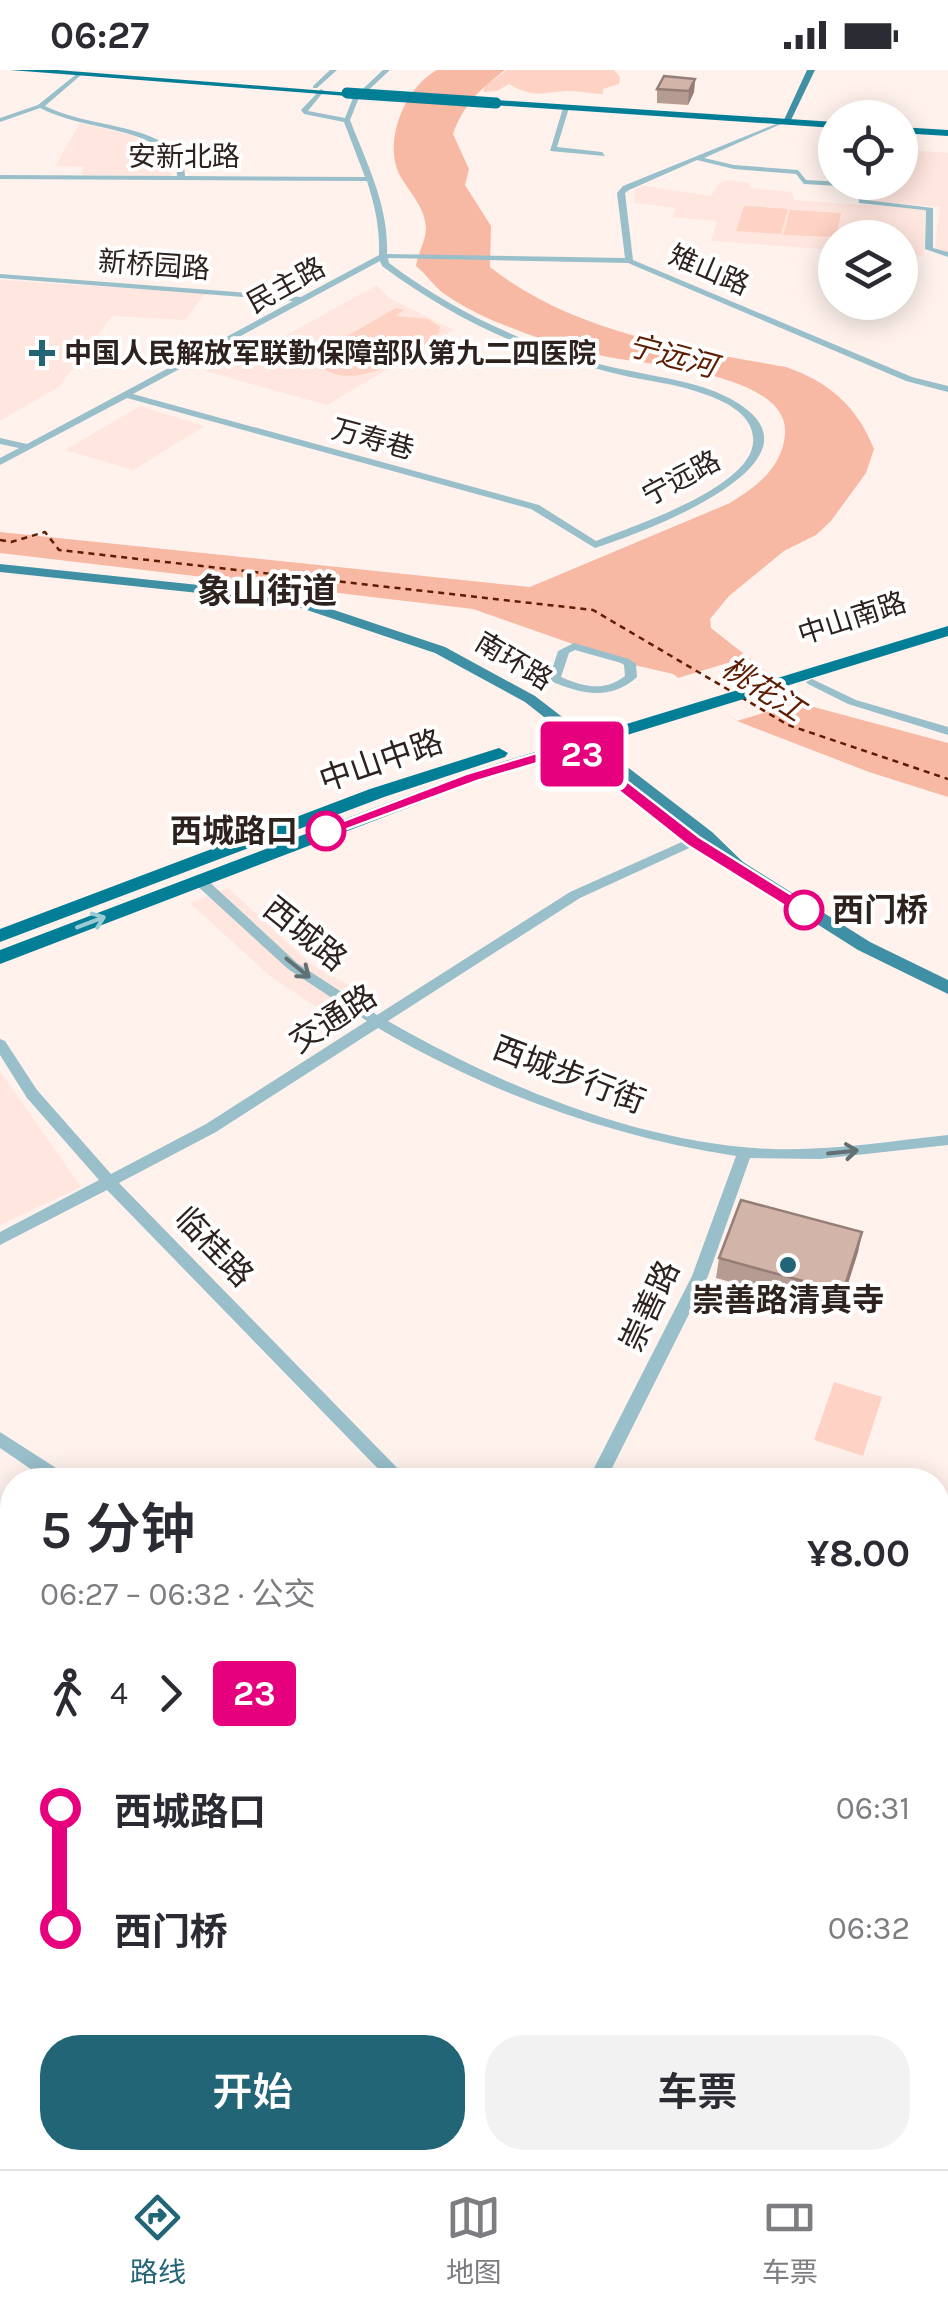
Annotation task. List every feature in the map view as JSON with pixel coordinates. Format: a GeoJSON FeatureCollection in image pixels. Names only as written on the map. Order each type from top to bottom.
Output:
{"type":"FeatureCollection","features":[{"type":"Feature","properties":{"kind":"highway"},"geometry":{"type":"LineString","coordinates":[[15,70],[80,71],[818,123]]}},
{"type":"Feature","properties":{"kind":"highway"},"geometry":{"type":"LineString","coordinates":[[80,71],[318,89]]}},
{"type":"Feature","properties":{"kind":"highway"},"geometry":{"type":"LineString","coordinates":[[498,101],[780,120]]}},
{"type":"Feature","properties":{"kind":"highway"},"geometry":{"type":"LineString","coordinates":[[918,130],[948,132]]}},
{"type":"Feature","properties":{"kind":"highway","name":"中山南路"},"geometry":{"type":"LineString","coordinates":[[777,677],[948,615]]}},
{"type":"Feature","properties":{"kind":"highway","name":"中山南路"},"geometry":{"type":"LineString","coordinates":[[777,677],[948,631]]}},
{"type":"Feature","properties":{"kind":"highway"},"geometry":{"type":"LineString","coordinates":[[573,740],[777,677]]}},
{"type":"Feature","properties":{"kind":"highway","name":"中山中路"},"geometry":{"type":"LineString","coordinates":[[0,956],[573,740]]}},
{"type":"Feature","properties":{"kind":"highway","name":"中山中路"},"geometry":{"type":"LineString","coordinates":[[0,936],[458,765],[573,740]]}},
{"type":"Feature","properties":{"kind":"main road"},"geometry":{"type":"LineString","coordinates":[[780,120],[802,70]]}},
{"type":"Feature","properties":{"kind":"main road"},"geometry":{"type":"LineString","coordinates":[[780,120],[811,70]]}},
{"type":"Feature","properties":{"kind":"main road","name":"南环路"},"geometry":{"type":"LineString","coordinates":[[0,568],[246,594],[304,604],[394,633],[498,679],[693,841],[736,864],[834,928],[948,988]]}},
{"type":"Feature","properties":{"kind":"main road","name":"南环路"},"geometry":{"type":"LineString","coordinates":[[573,740],[706,836],[736,864]]}},
{"type":"Feature","properties":{"kind":"street"},"geometry":{"type":"LineString","coordinates":[[334,70],[304,110],[306,114],[347,120]]}},
{"type":"Feature","properties":{"kind":"street"},"geometry":{"type":"LineString","coordinates":[[387,70],[364,100],[355,105],[347,120],[385,242],[383,256],[629,261]]}},
{"type":"Feature","properties":{"kind":"street"},"geometry":{"type":"LineString","coordinates":[[0,120],[40,106],[80,71]]}},
{"type":"Feature","properties":{"kind":"street"},"geometry":{"type":"LineString","coordinates":[[40,106],[58,118]]}},
{"type":"Feature","properties":{"kind":"street"},"geometry":{"type":"LineString","coordinates":[[566,108],[553,149],[602,154]]}},
{"type":"Feature","properties":{"kind":"street"},"geometry":{"type":"LineString","coordinates":[[0,120],[58,118],[119,127],[155,139],[180,158],[180,179]]}},
{"type":"Feature","properties":{"kind":"street","name":"雉山路"},"geometry":{"type":"LineString","coordinates":[[780,120],[621,193],[629,261],[909,380],[948,389]]}},
{"type":"Feature","properties":{"kind":"street"},"geometry":{"type":"LineString","coordinates":[[698,158],[734,168],[798,172],[804,182],[859,185],[863,187],[862,201],[926,208],[930,210],[929,249],[948,255]]}},
{"type":"Feature","properties":{"kind":"street","name":"安新北路"},"geometry":{"type":"LineString","coordinates":[[0,177],[368,179]]}},
{"type":"Feature","properties":{"kind":"street","name":"民主路"},"geometry":{"type":"LineString","coordinates":[[0,465],[383,256]]}},
{"type":"Feature","properties":{"kind":"street","name":"宁远路"},"geometry":{"type":"LineString","coordinates":[[383,256],[385,264],[425,296],[493,332],[580,362],[707,392],[736,406],[753,421],[758,450],[730,481],[595,545]]}},
{"type":"Feature","properties":{"kind":"street","name":"新桥园路"},"geometry":{"type":"LineString","coordinates":[[0,276],[302,299]]}},
{"type":"Feature","properties":{"kind":"street","name":"民主路"},"geometry":{"type":"LineString","coordinates":[[0,465],[302,299]]}},
{"type":"Feature","properties":{"kind":"street","name":"万寿巷"},"geometry":{"type":"LineString","coordinates":[[130,396],[535,507],[595,545]]}},
{"type":"Feature","properties":{"kind":"street"},"geometry":{"type":"LineString","coordinates":[[0,442],[28,447]]}},
{"type":"Feature","properties":{"kind":"street"},"geometry":{"type":"LineString","coordinates":[[574,646],[610,654],[630,664],[631,677],[618,688],[592,692],[556,679],[564,651],[574,646]]}},
{"type":"Feature","properties":{"kind":"street"},"geometry":{"type":"LineString","coordinates":[[812,682],[852,702],[948,731]]}},
{"type":"Feature","properties":{"kind":"street","name":"交通路"},"geometry":{"type":"LineString","coordinates":[[0,1239],[211,1128],[575,895],[693,841]]}},
{"type":"Feature","properties":{"kind":"street","name":"西城路"},"geometry":{"type":"LineString","coordinates":[[199,880],[305,976],[382,1022]]}},
{"type":"Feature","properties":{"kind":"street","name":"西城步行街"},"geometry":{"type":"LineString","coordinates":[[382,1022],[455,1061],[555,1105],[672,1140],[745,1152]]}},
{"type":"Feature","properties":{"kind":"street","name":"临桂路"},"geometry":{"type":"LineString","coordinates":[[0,1044],[32,1094],[109,1182],[388,1468]]}},
{"type":"Feature","properties":{"kind":"street"},"geometry":{"type":"LineString","coordinates":[[745,1152],[829,1154],[948,1140]]}},
{"type":"Feature","properties":{"kind":"street","name":"崇善路"},"geometry":{"type":"LineString","coordinates":[[603,1468],[700,1276],[745,1152]]}},
{"type":"Feature","properties":{"kind":"street"},"geometry":{"type":"LineString","coordinates":[[0,1439],[43,1468]]}},
{"type":"Feature","properties":{"kind":"shaded area"},"geometry":{"type":"Polygon","coordinates":[[[507,70],[614,70],[620,77],[619,84],[603,89],[603,94],[533,93],[509,84],[497,91],[483,92],[486,85],[507,70]]]}},
{"type":"Feature","properties":{"kind":"shaded area"},"geometry":{"type":"Polygon","coordinates":[[[80,123],[131,135],[168,154],[173,167],[171,176],[81,175],[84,167],[55,166],[80,123]]]}},
{"type":"Feature","properties":{"kind":"shaded area"},"geometry":{"type":"Polygon","coordinates":[[[918,150],[948,153],[948,252],[935,248],[940,207],[867,201],[918,200],[918,150]]]}},
{"type":"Feature","properties":{"kind":"shaded area"},"geometry":{"type":"Polygon","coordinates":[[[728,180],[749,183],[750,188],[792,192],[794,200],[921,209],[925,211],[924,256],[918,256],[918,220],[818,220],[818,249],[711,241],[717,221],[673,217],[675,208],[634,203],[635,189],[645,186],[711,196],[720,183],[728,180]]]}},
{"type":"Feature","properties":{"kind":"shaded area"},"geometry":{"type":"Polygon","coordinates":[[[744,206],[788,209],[781,234],[736,231],[744,206]]]}},
{"type":"Feature","properties":{"kind":"shaded area"},"geometry":{"type":"Polygon","coordinates":[[[790,210],[841,213],[840,220],[818,220],[818,236],[783,235],[790,210]]]}},
{"type":"Feature","properties":{"kind":"shaded area","name":"中国人民解放军联勤保障部队第九二四医院"},"geometry":{"type":"Polygon","coordinates":[[[0,280],[206,293],[185,320],[112,316],[60,386],[0,421],[0,280]]]}},
{"type":"Feature","properties":{"kind":"shaded area"},"geometry":{"type":"Polygon","coordinates":[[[377,285],[389,298],[454,330],[327,405],[205,371],[231,356],[243,359],[377,285]]]}},
{"type":"Feature","properties":{"kind":"shaded area"},"geometry":{"type":"Polygon","coordinates":[[[396,308],[404,310],[396,316],[428,319],[440,327],[439,333],[396,362],[361,375],[344,376],[315,361],[306,367],[298,364],[396,308]]]}},
{"type":"Feature","properties":{"kind":"shaded area"},"geometry":{"type":"Polygon","coordinates":[[[140,406],[205,426],[133,470],[65,450],[140,406]]]}},
{"type":"Feature","properties":{"kind":"shaded area"},"geometry":{"type":"Polygon","coordinates":[[[228,888],[312,965],[384,1004],[345,1026],[270,976],[190,903],[228,888]]]}},
{"type":"Feature","properties":{"kind":"shaded area"},"geometry":{"type":"Polygon","coordinates":[[[0,1071],[81,1187],[0,1225],[0,1071]]]}},
{"type":"Feature","properties":{"kind":"shaded area"},"geometry":{"type":"Polygon","coordinates":[[[834,1382],[882,1397],[863,1456],[814,1440],[834,1382]]]}},
{"type":"Feature","properties":{"kind":"water"},"geometry":{"type":"Polygon","coordinates":[[[437,70],[505,70],[473,98],[453,134],[469,169],[465,185],[491,226],[490,267],[557,308],[631,335],[801,373],[828,388],[859,420],[874,449],[866,473],[816,535],[784,551],[729,596],[710,619],[711,628],[810,706],[948,743],[948,797],[869,772],[737,721],[673,674],[630,664],[473,609],[0,553],[0,532],[530,587],[730,503],[766,475],[779,457],[785,434],[781,414],[765,398],[714,376],[596,355],[523,332],[451,298],[416,266],[426,233],[425,221],[396,166],[395,135],[414,90],[437,70]]]}},
{"type":"Feature","properties":{"kind":"pier"},"geometry":{"type":"Polygon","coordinates":[[[747,657],[803,701],[737,721],[678,678],[747,657]]]}},
{"type":"Feature","properties":{"kind":"building"},"geometry":{"type":"Polygon","coordinates":[[[664,76],[695,79],[689,91],[657,89],[664,76]]]}},
{"type":"Feature","properties":{"kind":"building","name":"崇善路清真寺"},"geometry":{"type":"Polygon","coordinates":[[[741,1200],[862,1232],[843,1292],[719,1258],[741,1200]]]}},
{"type":"Feature","properties":{"kind":"ferry route"},"geometry":{"type":"LineString","coordinates":[[0,540],[11,542],[45,532],[59,550],[593,610],[734,693]]}},
{"type":"Feature","properties":{"kind":"ferry route"},"geometry":{"type":"LineString","coordinates":[[741,697],[788,725],[948,779]]}},
{"type":"Feature","properties":{"kind":"bus line","name":"23"},"geometry":{"type":"LineString","coordinates":[[326,831],[472,778],[573,747],[693,841],[736,864],[804,910]]}},
{"type":"Feature","properties":{"kind":"place","name":"中国人民解放军联勤保障部队第九二四医院"},"geometry":{"type":"Point","coordinates":[42,353]}},
{"type":"Feature","properties":{"kind":"place","name":"西城路口"},"geometry":{"type":"Point","coordinates":[326,831]}},
{"type":"Feature","properties":{"kind":"place","name":"西门桥"},"geometry":{"type":"Point","coordinates":[804,910]}},
{"type":"Feature","properties":{"kind":"place","name":"崇善路清真寺"},"geometry":{"type":"Point","coordinates":[788,1265]}},
{"type":"Feature","properties":{"kind":"district","name":"象山街道"},"geometry":{"type":"Point","coordinates":[267,591]}},
{"type":"Feature","properties":{"kind":"water label","name":"宁远河"},"geometry":{"type":"Point","coordinates":[672,356]}},
{"type":"Feature","properties":{"kind":"water label","name":"桃花江"},"geometry":{"type":"Point","coordinates":[763,689]}}]}
